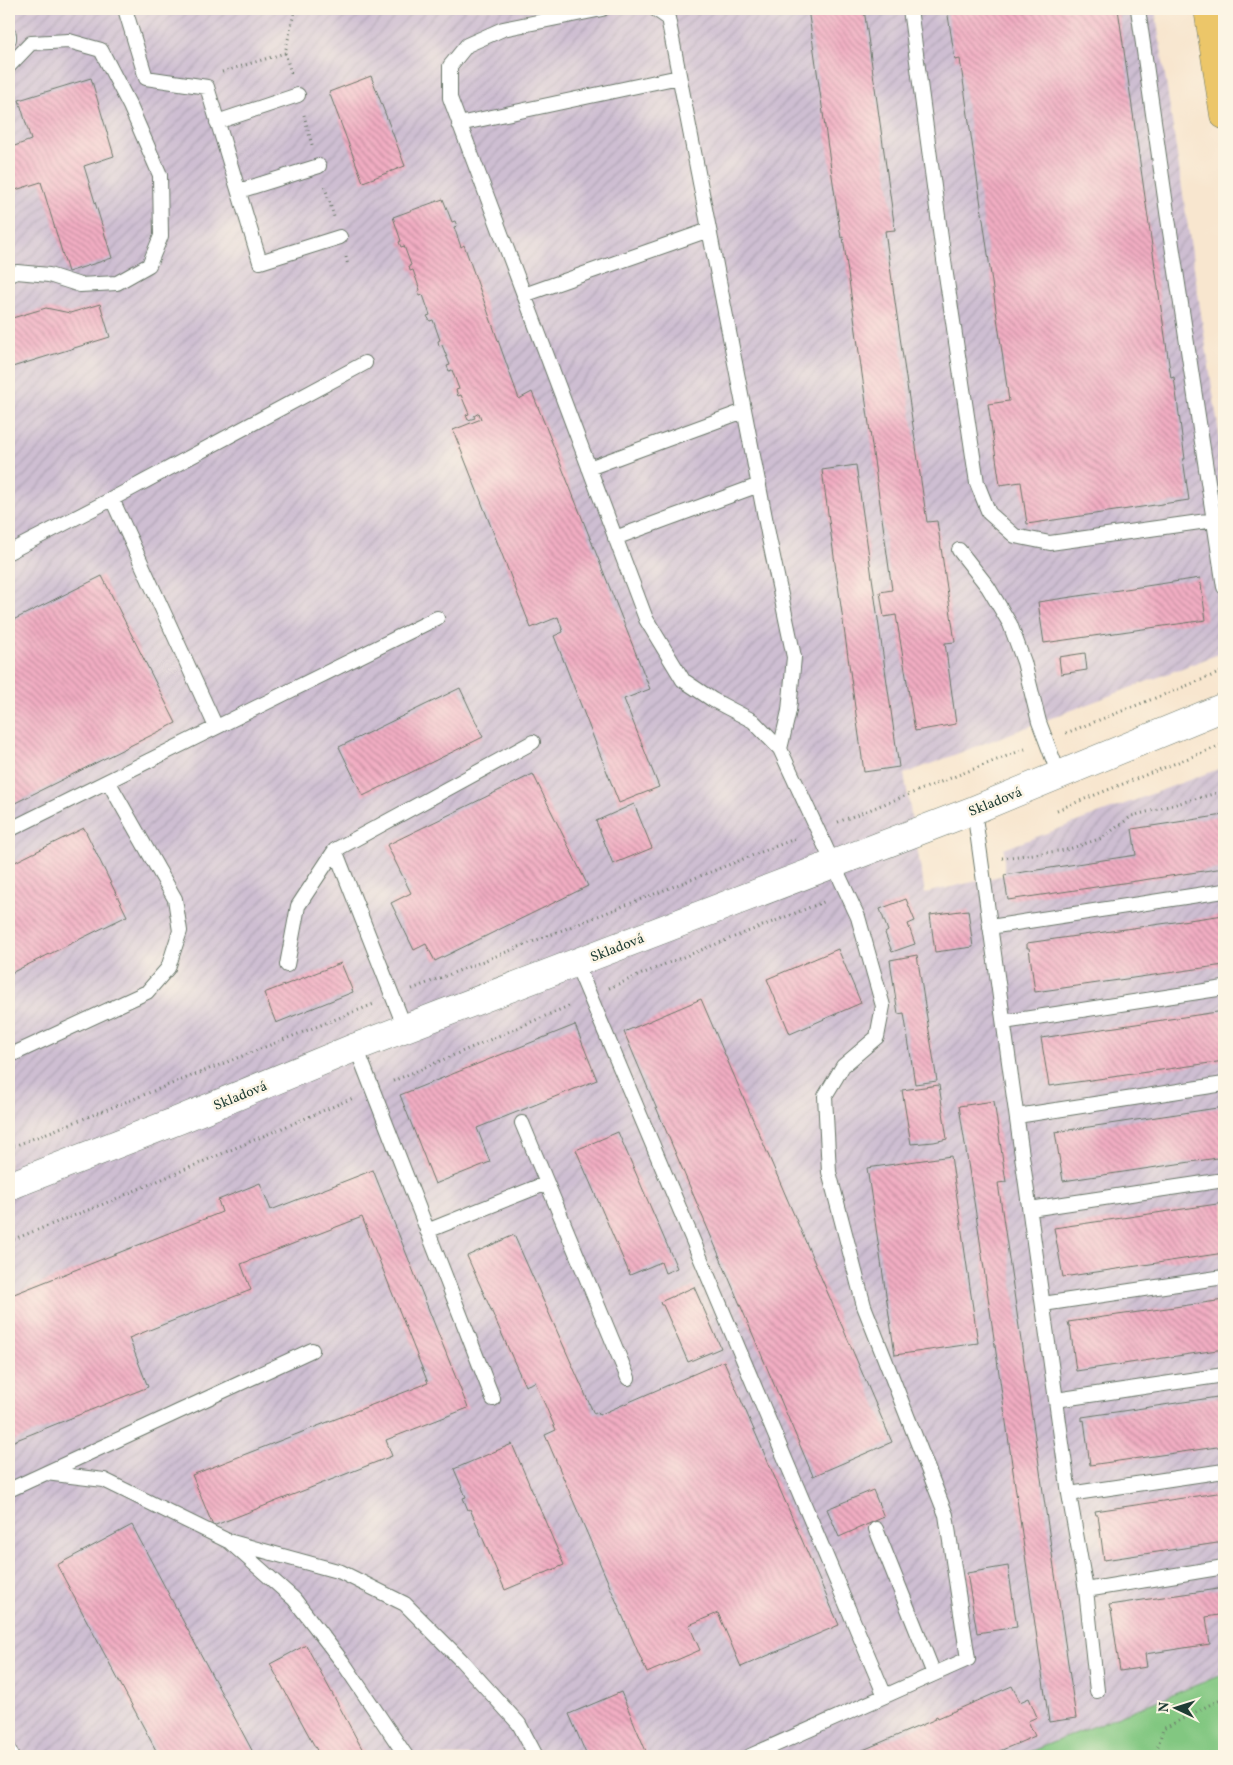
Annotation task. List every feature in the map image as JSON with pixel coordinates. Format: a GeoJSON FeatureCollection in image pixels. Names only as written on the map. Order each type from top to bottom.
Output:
{"type":"FeatureCollection","features":[{"type":"Feature","properties":{"kind":"main road"},"geometry":{"type":"LineString","coordinates":[[1208,9],[1224,115]]}},
{"type":"Feature","properties":{"kind":"street","name":"Skladová"},"geometry":{"type":"LineString","coordinates":[[9,1186],[179,1120],[356,1047],[974,810],[1224,707]]}},
{"type":"Feature","properties":{"kind":"lane"},"geometry":{"type":"LineString","coordinates":[[125,9],[146,78],[207,87],[260,262],[340,237]]}},
{"type":"Feature","properties":{"kind":"lane"},"geometry":{"type":"LineString","coordinates":[[602,9],[503,29],[467,46],[450,66],[450,98],[646,619],[683,680],[713,700],[753,721],[780,749],[858,918],[883,1006],[878,1037],[843,1066],[825,1096],[828,1172],[864,1306],[946,1516],[968,1659],[750,1756]]}},
{"type":"Feature","properties":{"kind":"lane"},"geometry":{"type":"LineString","coordinates":[[655,9],[668,18],[794,657],[789,711],[780,749]]}},
{"type":"Feature","properties":{"kind":"lane"},"geometry":{"type":"LineString","coordinates":[[910,9],[943,259],[977,483],[989,513],[1015,536],[1050,543],[1214,520]]}},
{"type":"Feature","properties":{"kind":"lane"},"geometry":{"type":"LineString","coordinates":[[1138,9],[1224,587]]}},
{"type":"Feature","properties":{"kind":"lane"},"geometry":{"type":"LineString","coordinates":[[9,66],[30,43],[69,41],[101,50],[130,106],[160,175],[161,236],[149,265],[117,283],[80,285],[49,275],[17,272],[9,274]]}},
{"type":"Feature","properties":{"kind":"lane"},"geometry":{"type":"LineString","coordinates":[[459,124],[679,77]]}},
{"type":"Feature","properties":{"kind":"lane"},"geometry":{"type":"LineString","coordinates":[[217,122],[298,95]]}},
{"type":"Feature","properties":{"kind":"lane"},"geometry":{"type":"LineString","coordinates":[[238,191],[319,166]]}},
{"type":"Feature","properties":{"kind":"lane"},"geometry":{"type":"LineString","coordinates":[[524,295],[709,230]]}},
{"type":"Feature","properties":{"kind":"lane"},"geometry":{"type":"LineString","coordinates":[[9,552],[365,364]]}},
{"type":"Feature","properties":{"kind":"lane"},"geometry":{"type":"LineString","coordinates":[[589,468],[744,411]]}},
{"type":"Feature","properties":{"kind":"lane"},"geometry":{"type":"LineString","coordinates":[[615,538],[759,485]]}},
{"type":"Feature","properties":{"kind":"lane"},"geometry":{"type":"LineString","coordinates":[[112,499],[216,728]]}},
{"type":"Feature","properties":{"kind":"lane"},"geometry":{"type":"LineString","coordinates":[[959,550],[988,587],[1010,624],[1024,662],[1039,722],[1059,775]]}},
{"type":"Feature","properties":{"kind":"lane"},"geometry":{"type":"LineString","coordinates":[[9,830],[437,618]]}},
{"type":"Feature","properties":{"kind":"lane"},"geometry":{"type":"LineString","coordinates":[[287,965],[298,906],[335,850],[534,742]]}},
{"type":"Feature","properties":{"kind":"lane"},"geometry":{"type":"LineString","coordinates":[[9,1056],[147,992],[168,968],[180,931],[175,899],[108,781]]}},
{"type":"Feature","properties":{"kind":"lane"},"geometry":{"type":"LineString","coordinates":[[974,810],[1069,1494],[1086,1590],[1097,1691]]}},
{"type":"Feature","properties":{"kind":"lane"},"geometry":{"type":"LineString","coordinates":[[335,850],[405,1028]]}},
{"type":"Feature","properties":{"kind":"lane"},"geometry":{"type":"LineString","coordinates":[[990,927],[1224,891]]}},
{"type":"Feature","properties":{"kind":"lane"},"geometry":{"type":"LineString","coordinates":[[576,963],[885,1696]]}},
{"type":"Feature","properties":{"kind":"lane"},"geometry":{"type":"LineString","coordinates":[[1004,1022],[1224,988]]}},
{"type":"Feature","properties":{"kind":"lane"},"geometry":{"type":"LineString","coordinates":[[356,1047],[493,1399]]}},
{"type":"Feature","properties":{"kind":"lane"},"geometry":{"type":"LineString","coordinates":[[1017,1116],[1224,1084]]}},
{"type":"Feature","properties":{"kind":"lane"},"geometry":{"type":"LineString","coordinates":[[522,1123],[628,1378]]}},
{"type":"Feature","properties":{"kind":"lane"},"geometry":{"type":"LineString","coordinates":[[1030,1209],[1224,1180]]}},
{"type":"Feature","properties":{"kind":"lane"},"geometry":{"type":"LineString","coordinates":[[427,1231],[547,1183]]}},
{"type":"Feature","properties":{"kind":"lane"},"geometry":{"type":"LineString","coordinates":[[1043,1304],[1224,1277]]}},
{"type":"Feature","properties":{"kind":"lane"},"geometry":{"type":"LineString","coordinates":[[9,1490],[312,1350]]}},
{"type":"Feature","properties":{"kind":"lane"},"geometry":{"type":"LineString","coordinates":[[1056,1400],[1224,1375]]}},
{"type":"Feature","properties":{"kind":"lane"},"geometry":{"type":"LineString","coordinates":[[1069,1494],[1224,1471]]}},
{"type":"Feature","properties":{"kind":"lane"},"geometry":{"type":"LineString","coordinates":[[46,1473],[104,1480],[228,1541],[340,1572],[405,1604],[461,1660],[519,1724],[536,1756]]}},
{"type":"Feature","properties":{"kind":"lane"},"geometry":{"type":"LineString","coordinates":[[876,1529],[934,1674]]}},
{"type":"Feature","properties":{"kind":"lane"},"geometry":{"type":"LineString","coordinates":[[228,1541],[294,1599],[344,1664],[406,1756]]}},
{"type":"Feature","properties":{"kind":"lane"},"geometry":{"type":"LineString","coordinates":[[1086,1590],[1224,1567]]}},
{"type":"Feature","properties":{"kind":"lane"},"geometry":{"type":"LineString","coordinates":[[9,1750],[12,1756]]}},
{"type":"Feature","properties":{"kind":"path"},"geometry":{"type":"LineString","coordinates":[[221,72],[285,53],[295,9]]}},
{"type":"Feature","properties":{"kind":"path"},"geometry":{"type":"LineString","coordinates":[[9,1148],[1224,670]]}},
{"type":"Feature","properties":{"kind":"path"},"geometry":{"type":"LineString","coordinates":[[1051,812],[1224,744]]}},
{"type":"Feature","properties":{"kind":"path"},"geometry":{"type":"LineString","coordinates":[[981,861],[1066,850],[1102,838],[1132,816],[1224,791]]}},
{"type":"Feature","properties":{"kind":"path"},"geometry":{"type":"LineString","coordinates":[[9,1241],[101,1205],[668,963],[847,893]]}},
{"type":"Feature","properties":{"kind":"path"},"geometry":{"type":"LineString","coordinates":[[1156,1756],[1162,1729],[1224,1699]]}},
{"type":"Feature","properties":{"kind":"shaded area"},"geometry":{"type":"Polygon","coordinates":[[[9,9],[1155,9],[1224,466],[1224,652],[904,774],[925,893],[1004,875],[1004,849],[1224,767],[1224,1674],[1019,1756],[9,1756],[9,9]]]}},
{"type":"Feature","properties":{"kind":"green space"},"geometry":{"type":"Polygon","coordinates":[[[1224,1674],[1224,1756],[1019,1756],[1224,1674]]]}},
{"type":"Feature","properties":{"kind":"building"},"geometry":{"type":"Polygon","coordinates":[[[808,9],[864,9],[895,230],[885,231],[900,337],[927,522],[937,521],[955,642],[945,643],[956,724],[915,731],[896,615],[884,617],[880,592],[892,590],[843,237],[841,238],[808,9]]]}},
{"type":"Feature","properties":{"kind":"building"},"geometry":{"type":"Polygon","coordinates":[[[947,9],[1118,9],[1171,378],[1174,377],[1189,500],[1027,524],[1021,482],[1000,485],[988,404],[1009,401],[960,59],[955,60],[947,9]]]}},
{"type":"Feature","properties":{"kind":"building"},"geometry":{"type":"Polygon","coordinates":[[[371,76],[405,166],[363,182],[329,92],[371,76]]]}},
{"type":"Feature","properties":{"kind":"building"},"geometry":{"type":"Polygon","coordinates":[[[91,78],[114,156],[84,166],[112,258],[68,272],[41,182],[9,192],[9,148],[31,140],[19,100],[91,78]]]}},
{"type":"Feature","properties":{"kind":"building"},"geometry":{"type":"Polygon","coordinates":[[[443,199],[452,222],[455,221],[457,226],[454,227],[461,247],[464,245],[519,399],[532,392],[650,689],[624,699],[659,787],[619,803],[554,636],[563,632],[558,617],[531,628],[453,430],[481,419],[479,413],[474,416],[475,418],[468,420],[466,415],[469,414],[461,395],[458,396],[456,390],[459,389],[452,370],[449,371],[447,366],[450,365],[442,345],[439,346],[438,341],[440,340],[433,320],[430,321],[427,316],[430,315],[423,295],[420,296],[418,291],[420,290],[413,270],[410,271],[409,266],[411,265],[404,246],[401,247],[399,242],[401,241],[393,217],[443,199]]]}},
{"type":"Feature","properties":{"kind":"building"},"geometry":{"type":"Polygon","coordinates":[[[100,304],[110,337],[9,368],[9,319],[46,308],[70,313],[100,304]]]}},
{"type":"Feature","properties":{"kind":"building"},"geometry":{"type":"Polygon","coordinates":[[[856,465],[899,767],[864,772],[822,470],[856,465]]]}},
{"type":"Feature","properties":{"kind":"building"},"geometry":{"type":"Polygon","coordinates":[[[102,576],[176,723],[9,806],[9,622],[102,576]]]}},
{"type":"Feature","properties":{"kind":"building"},"geometry":{"type":"Polygon","coordinates":[[[1200,578],[1206,620],[1044,643],[1038,602],[1200,578]]]}},
{"type":"Feature","properties":{"kind":"building"},"geometry":{"type":"Polygon","coordinates":[[[1085,653],[1087,670],[1061,674],[1059,657],[1085,653]]]}},
{"type":"Feature","properties":{"kind":"building"},"geometry":{"type":"Polygon","coordinates":[[[460,688],[483,737],[363,796],[339,747],[460,688]]]}},
{"type":"Feature","properties":{"kind":"building"},"geometry":{"type":"Polygon","coordinates":[[[533,774],[588,886],[435,961],[426,944],[414,950],[391,903],[411,893],[387,845],[533,774]]]}},
{"type":"Feature","properties":{"kind":"building"},"geometry":{"type":"Polygon","coordinates":[[[634,804],[652,848],[613,864],[596,821],[634,804]]]}},
{"type":"Feature","properties":{"kind":"building"},"geometry":{"type":"Polygon","coordinates":[[[1224,815],[1224,868],[1008,900],[1004,875],[1136,855],[1132,829],[1224,815]]]}},
{"type":"Feature","properties":{"kind":"building"},"geometry":{"type":"Polygon","coordinates":[[[84,828],[127,916],[9,974],[9,865],[84,828]]]}},
{"type":"Feature","properties":{"kind":"building"},"geometry":{"type":"Polygon","coordinates":[[[906,899],[915,921],[908,924],[915,944],[892,952],[885,933],[888,931],[880,909],[906,899]]]}},
{"type":"Feature","properties":{"kind":"building"},"geometry":{"type":"Polygon","coordinates":[[[968,910],[973,947],[935,952],[930,915],[968,910]]]}},
{"type":"Feature","properties":{"kind":"building"},"geometry":{"type":"Polygon","coordinates":[[[1224,915],[1224,965],[1035,992],[1027,943],[1224,915]]]}},
{"type":"Feature","properties":{"kind":"building"},"geometry":{"type":"Polygon","coordinates":[[[838,949],[861,1003],[790,1034],[767,979],[838,949]]]}},
{"type":"Feature","properties":{"kind":"building"},"geometry":{"type":"Polygon","coordinates":[[[917,955],[937,1081],[915,1084],[904,1013],[898,1014],[890,960],[917,955]]]}},
{"type":"Feature","properties":{"kind":"building"},"geometry":{"type":"Polygon","coordinates":[[[341,963],[353,992],[276,1023],[264,993],[341,963]]]}},
{"type":"Feature","properties":{"kind":"building"},"geometry":{"type":"Polygon","coordinates":[[[701,999],[892,1442],[813,1476],[624,1032],[701,999]]]}},
{"type":"Feature","properties":{"kind":"building"},"geometry":{"type":"Polygon","coordinates":[[[1224,1011],[1224,1061],[1049,1086],[1041,1038],[1224,1011]]]}},
{"type":"Feature","properties":{"kind":"building"},"geometry":{"type":"Polygon","coordinates":[[[575,1025],[597,1080],[477,1128],[490,1162],[435,1184],[400,1095],[575,1025]]]}},
{"type":"Feature","properties":{"kind":"building"},"geometry":{"type":"Polygon","coordinates":[[[939,1085],[947,1139],[911,1144],[902,1090],[939,1085]]]}},
{"type":"Feature","properties":{"kind":"building"},"geometry":{"type":"Polygon","coordinates":[[[994,1101],[1006,1182],[998,1183],[1076,1718],[1049,1722],[959,1106],[994,1101]]]}},
{"type":"Feature","properties":{"kind":"building"},"geometry":{"type":"Polygon","coordinates":[[[1224,1107],[1224,1157],[1063,1181],[1055,1132],[1224,1107]]]}},
{"type":"Feature","properties":{"kind":"building"},"geometry":{"type":"Polygon","coordinates":[[[618,1132],[677,1268],[665,1273],[661,1262],[630,1275],[576,1150],[618,1132]]]}},
{"type":"Feature","properties":{"kind":"building"},"geometry":{"type":"Polygon","coordinates":[[[951,1156],[978,1343],[895,1355],[867,1168],[951,1156]]]}},
{"type":"Feature","properties":{"kind":"building"},"geometry":{"type":"Polygon","coordinates":[[[373,1170],[468,1408],[386,1440],[392,1456],[213,1526],[192,1475],[428,1383],[362,1217],[241,1264],[251,1290],[129,1338],[148,1387],[9,1443],[9,1296],[222,1212],[218,1200],[260,1183],[271,1210],[373,1170]]]}},
{"type":"Feature","properties":{"kind":"building"},"geometry":{"type":"Polygon","coordinates":[[[1224,1203],[1224,1253],[1063,1277],[1054,1228],[1224,1203]]]}},
{"type":"Feature","properties":{"kind":"building"},"geometry":{"type":"Polygon","coordinates":[[[514,1235],[594,1414],[598,1412],[599,1415],[724,1361],[839,1625],[741,1667],[718,1613],[689,1625],[700,1650],[647,1673],[545,1435],[556,1430],[535,1382],[525,1386],[467,1256],[514,1235]]]}},
{"type":"Feature","properties":{"kind":"building"},"geometry":{"type":"Polygon","coordinates":[[[694,1287],[721,1348],[688,1362],[660,1302],[694,1287]]]}},
{"type":"Feature","properties":{"kind":"building"},"geometry":{"type":"Polygon","coordinates":[[[1224,1300],[1224,1349],[1076,1371],[1068,1322],[1224,1300]]]}},
{"type":"Feature","properties":{"kind":"building"},"geometry":{"type":"Polygon","coordinates":[[[1224,1396],[1224,1446],[1090,1465],[1082,1417],[1224,1396]]]}},
{"type":"Feature","properties":{"kind":"building"},"geometry":{"type":"Polygon","coordinates":[[[512,1444],[564,1565],[505,1590],[470,1509],[468,1510],[463,1498],[466,1497],[454,1469],[512,1444]]]}},
{"type":"Feature","properties":{"kind":"building"},"geometry":{"type":"Polygon","coordinates":[[[873,1490],[884,1517],[839,1537],[827,1509],[873,1490]]]}},
{"type":"Feature","properties":{"kind":"building"},"geometry":{"type":"Polygon","coordinates":[[[1224,1492],[1224,1542],[1104,1560],[1098,1515],[1096,1515],[1095,1511],[1224,1492]]]}},
{"type":"Feature","properties":{"kind":"building"},"geometry":{"type":"Polygon","coordinates":[[[132,1525],[255,1756],[159,1756],[57,1565],[132,1525]]]}},
{"type":"Feature","properties":{"kind":"building"},"geometry":{"type":"Polygon","coordinates":[[[1008,1566],[1017,1627],[977,1633],[967,1573],[1008,1566]]]}},
{"type":"Feature","properties":{"kind":"building"},"geometry":{"type":"Polygon","coordinates":[[[1224,1588],[1224,1614],[1206,1617],[1210,1644],[1145,1654],[1147,1667],[1120,1671],[1109,1605],[1224,1588]]]}},
{"type":"Feature","properties":{"kind":"building"},"geometry":{"type":"Polygon","coordinates":[[[306,1645],[366,1756],[320,1756],[270,1664],[306,1645]]]}},
{"type":"Feature","properties":{"kind":"building"},"geometry":{"type":"Polygon","coordinates":[[[1012,1686],[1020,1702],[1029,1698],[1037,1717],[1028,1721],[1035,1736],[988,1756],[849,1756],[936,1719],[935,1717],[937,1716],[938,1718],[1012,1686]]]}},
{"type":"Feature","properties":{"kind":"building"},"geometry":{"type":"Polygon","coordinates":[[[621,1692],[648,1756],[587,1756],[569,1714],[621,1692]]]}}]}
